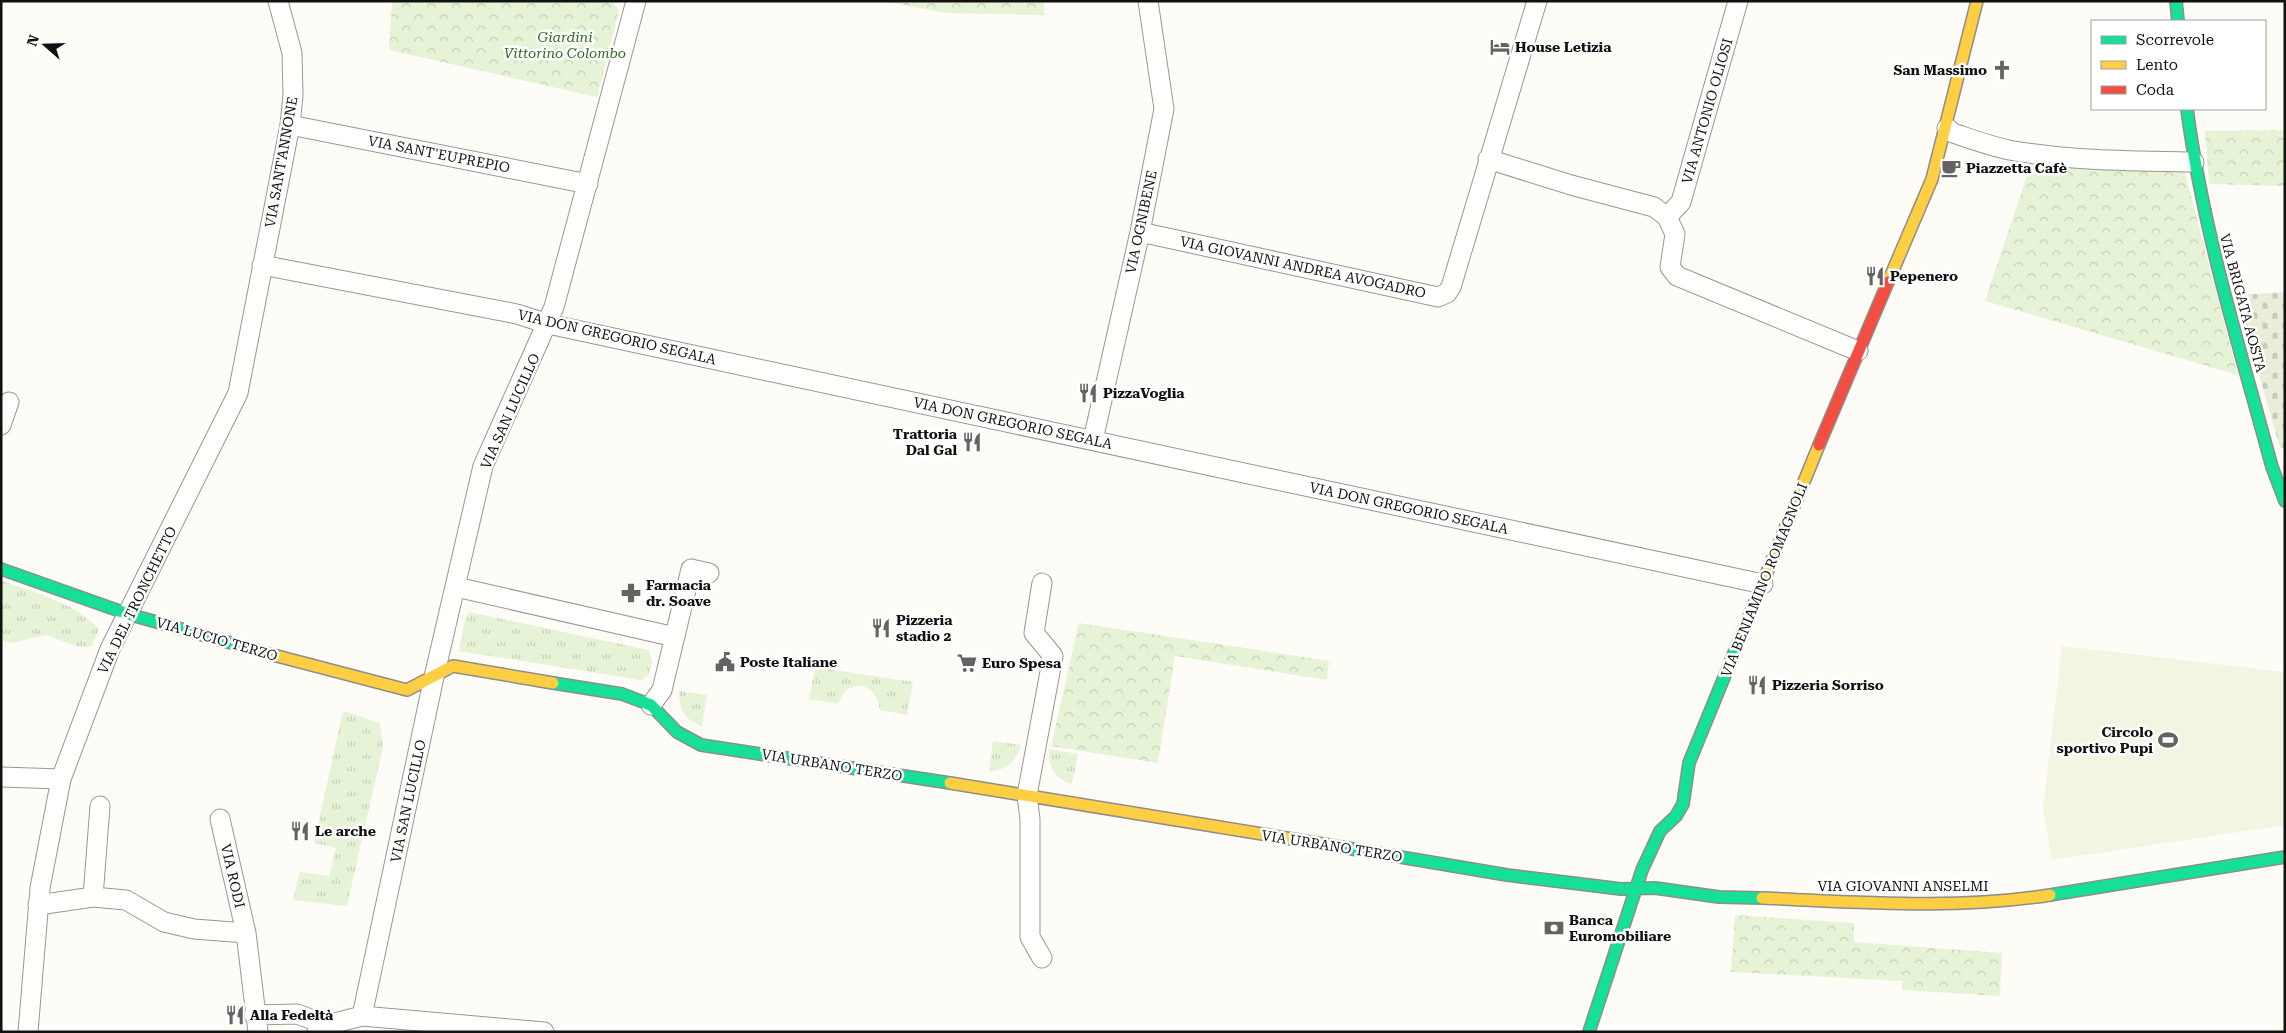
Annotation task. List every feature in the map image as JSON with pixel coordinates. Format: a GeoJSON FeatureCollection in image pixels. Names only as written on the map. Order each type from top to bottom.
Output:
{"type":"FeatureCollection","features":[{"type":"Feature","properties":{"kind":"street","name":"VIA SANT'ANNONE"},"geometry":{"type":"LineString","coordinates":[[262,265],[290,125],[293,95],[292,53],[278,1]]}},
{"type":"Feature","properties":{"kind":"street"},"geometry":{"type":"LineString","coordinates":[[548,324],[588,184],[636,1]]}},
{"type":"Feature","properties":{"kind":"street","name":"VIA OGNIBENE"},"geometry":{"type":"LineString","coordinates":[[1093,440],[1140,232],[1164,110],[1148,1]]}},
{"type":"Feature","properties":{"kind":"street","name":"VIA GIOVANNI ANDREA AVOGADRO"},"geometry":{"type":"LineString","coordinates":[[1140,232],[1438,297],[1447,293],[1451,287],[1537,1]]}},
{"type":"Feature","properties":{"kind":"street","name":"VIA ANTONIO OLIOSI"},"geometry":{"type":"LineString","coordinates":[[1667,217],[1681,202],[1738,1]]}},
{"type":"Feature","properties":{"kind":"street","name":"VIA BENIAMINO ROMAGNOLI"},"geometry":{"type":"LineString","coordinates":[[1589,1032],[1638,888],[1642,870],[1660,831],[1676,816],[1683,804],[1689,763],[1858,351],[1932,179],[1977,1]]}},
{"type":"Feature","properties":{"kind":"street"},"geometry":{"type":"LineString","coordinates":[[2176,1],[2178,20]]}},
{"type":"Feature","properties":{"kind":"street","name":"VIA BRIGATA AOSTA"},"geometry":{"type":"LineString","coordinates":[[2187,110],[2194,162],[2212,243],[2272,468],[2285,501]]}},
{"type":"Feature","properties":{"kind":"street","name":"VIA SANT'EUPREPIO"},"geometry":{"type":"LineString","coordinates":[[290,125],[588,184]]}},
{"type":"Feature","properties":{"kind":"street"},"geometry":{"type":"LineString","coordinates":[[1946,128],[1953,133],[2007,150],[2051,156],[2135,162],[2194,162]]}},
{"type":"Feature","properties":{"kind":"street"},"geometry":{"type":"LineString","coordinates":[[1488,159],[1571,185],[1654,207],[1667,217],[1675,234],[1670,267],[1677,276],[1858,351]]}},
{"type":"Feature","properties":{"kind":"street","name":"VIA DON GREGORIO SEGALA"},"geometry":{"type":"LineString","coordinates":[[262,265],[517,314],[548,324],[1763,584]]}},
{"type":"Feature","properties":{"kind":"street","name":"VIA DEL TRONCHETTO"},"geometry":{"type":"LineString","coordinates":[[28,1032],[38,905],[60,778],[110,649],[238,393],[262,265]]}},
{"type":"Feature","properties":{"kind":"street","name":"VIA SAN LUCILLO"},"geometry":{"type":"LineString","coordinates":[[362,1016],[434,677],[483,466],[548,324]]}},
{"type":"Feature","properties":{"kind":"street"},"geometry":{"type":"LineString","coordinates":[[1,425],[9,402]]}},
{"type":"Feature","properties":{"kind":"street","name":"VIA LUCIO TERZO"},"geometry":{"type":"LineString","coordinates":[[1,569],[128,614],[301,663],[407,690],[434,677]]}},
{"type":"Feature","properties":{"kind":"street"},"geometry":{"type":"LineString","coordinates":[[651,705],[662,690],[691,570],[709,573]]}},
{"type":"Feature","properties":{"kind":"street"},"geometry":{"type":"LineString","coordinates":[[1042,583],[1034,633],[1053,656],[1027,795],[1030,819],[1030,938],[1042,958]]}},
{"type":"Feature","properties":{"kind":"street"},"geometry":{"type":"LineString","coordinates":[[456,586],[675,637]]}},
{"type":"Feature","properties":{"kind":"street","name":"VIA URBANO TERZO"},"geometry":{"type":"LineString","coordinates":[[434,677],[453,666],[622,694],[651,705],[678,732],[702,745],[1027,795],[1507,875],[1621,889],[1638,888]]}},
{"type":"Feature","properties":{"kind":"street"},"geometry":{"type":"LineString","coordinates":[[1,777],[60,778]]}},
{"type":"Feature","properties":{"kind":"street"},"geometry":{"type":"LineString","coordinates":[[93,896],[100,806]]}},
{"type":"Feature","properties":{"kind":"street","name":"VIA RODI"},"geometry":{"type":"LineString","coordinates":[[220,819],[246,932],[256,1023],[297,1014],[322,1028],[362,1016],[544,1032]]}},
{"type":"Feature","properties":{"kind":"street","name":"VIA GIOVANNI ANSELMI"},"geometry":{"type":"LineString","coordinates":[[1638,888],[1654,888],[1719,897],[1908,903],[2011,901],[2285,857]]}},
{"type":"Feature","properties":{"kind":"street"},"geometry":{"type":"LineString","coordinates":[[38,905],[93,896],[126,900],[164,922],[194,929],[246,932]]}},
{"type":"Feature","properties":{"kind":"green space","name":"Giardini Vittorino Colombo"},"geometry":{"type":"Polygon","coordinates":[[[392,1],[612,1],[619,11],[597,97],[389,50],[392,1]]]}},
{"type":"Feature","properties":{"kind":"green space"},"geometry":{"type":"Polygon","coordinates":[[[881,1],[1044,1],[1044,15],[947,13],[881,1]]]}},
{"type":"Feature","properties":{"kind":"green space"},"geometry":{"type":"Polygon","coordinates":[[[2285,130],[2285,186],[2209,184],[2205,131],[2285,130]]]}},
{"type":"Feature","properties":{"kind":"green space"},"geometry":{"type":"Polygon","coordinates":[[[2032,161],[2184,169],[2238,375],[1985,301],[2032,161]]]}},
{"type":"Feature","properties":{"kind":"green space"},"geometry":{"type":"Polygon","coordinates":[[[2285,292],[2285,448],[2280,448],[2236,295],[2285,292]]]}},
{"type":"Feature","properties":{"kind":"green space"},"geometry":{"type":"Polygon","coordinates":[[[1,581],[54,599],[89,620],[99,629],[91,647],[76,646],[46,635],[11,643],[1,640],[1,581]]]}},
{"type":"Feature","properties":{"kind":"green space"},"geometry":{"type":"Polygon","coordinates":[[[469,612],[649,650],[652,663],[648,676],[641,680],[459,651],[465,619],[469,612]]]}},
{"type":"Feature","properties":{"kind":"green space"},"geometry":{"type":"Polygon","coordinates":[[[1079,623],[1329,661],[1327,680],[1175,656],[1158,763],[1051,746],[1079,623]]]}},
{"type":"Feature","properties":{"kind":"green space","name":"Circolo sportivo Pupi"},"geometry":{"type":"Polygon","coordinates":[[[2062,646],[2285,672],[2285,825],[2052,860],[2043,809],[2062,646]]]}},
{"type":"Feature","properties":{"kind":"green space"},"geometry":{"type":"Polygon","coordinates":[[[815,667],[913,682],[907,715],[880,710],[873,693],[868,688],[861,686],[848,689],[838,704],[809,699],[815,667]]]}},
{"type":"Feature","properties":{"kind":"green space"},"geometry":{"type":"Polygon","coordinates":[[[679,691],[707,695],[702,726],[691,721],[684,713],[680,703],[679,691]]]}},
{"type":"Feature","properties":{"kind":"green space"},"geometry":{"type":"Polygon","coordinates":[[[343,711],[380,723],[383,747],[347,906],[293,900],[300,872],[329,876],[336,848],[314,843],[343,711]]]}},
{"type":"Feature","properties":{"kind":"green space"},"geometry":{"type":"Polygon","coordinates":[[[993,741],[1021,745],[1017,756],[1010,764],[995,771],[989,771],[993,741]]]}},
{"type":"Feature","properties":{"kind":"green space"},"geometry":{"type":"Polygon","coordinates":[[[1049,749],[1078,754],[1072,784],[1061,779],[1051,767],[1049,749]]]}},
{"type":"Feature","properties":{"kind":"green space"},"geometry":{"type":"Polygon","coordinates":[[[1735,915],[1854,923],[1854,942],[2002,953],[2000,996],[1902,990],[1902,981],[1731,972],[1735,915]]]}},
{"type":"Feature","properties":{"kind":"traffic: fast"},"geometry":{"type":"LineString","coordinates":[[2176,1],[2178,20]]}},
{"type":"Feature","properties":{"kind":"traffic: fast"},"geometry":{"type":"LineString","coordinates":[[2187,110],[2212,245],[2272,467],[2285,501]]}},
{"type":"Feature","properties":{"kind":"traffic: fast"},"geometry":{"type":"LineString","coordinates":[[1,569],[128,614],[277,656]]}},
{"type":"Feature","properties":{"kind":"traffic: fast"},"geometry":{"type":"LineString","coordinates":[[1589,1032],[1642,870],[1660,831],[1676,816],[1683,804],[1689,763],[1741,636]]}},
{"type":"Feature","properties":{"kind":"traffic: fast"},"geometry":{"type":"LineString","coordinates":[[553,683],[622,694],[651,705],[677,732],[701,745],[950,783]]}},
{"type":"Feature","properties":{"kind":"traffic: fast"},"geometry":{"type":"LineString","coordinates":[[1323,844],[1507,875],[1621,889],[1655,888],[1719,897],[1762,898]]}},
{"type":"Feature","properties":{"kind":"traffic: fast"},"geometry":{"type":"LineString","coordinates":[[2050,895],[2285,857]]}},
{"type":"Feature","properties":{"kind":"traffic: slow"},"geometry":{"type":"LineString","coordinates":[[1888,282],[1932,179],[1977,1]]}},
{"type":"Feature","properties":{"kind":"traffic: slow"},"geometry":{"type":"LineString","coordinates":[[1741,636],[1819,445]]}},
{"type":"Feature","properties":{"kind":"traffic: slow"},"geometry":{"type":"LineString","coordinates":[[277,656],[407,690],[453,666],[553,683]]}},
{"type":"Feature","properties":{"kind":"traffic: slow"},"geometry":{"type":"LineString","coordinates":[[950,783],[1323,844]]}},
{"type":"Feature","properties":{"kind":"traffic: slow"},"geometry":{"type":"LineString","coordinates":[[1762,898],[1942,904],[2014,900],[2050,895]]}},
{"type":"Feature","properties":{"kind":"traffic: jam"},"geometry":{"type":"LineString","coordinates":[[1819,445],[1888,282]]}},
{"type":"Feature","properties":{"kind":"place","name":"House Letizia"},"geometry":{"type":"Point","coordinates":[1500,47]}},
{"type":"Feature","properties":{"kind":"place","name":"San Massimo"},"geometry":{"type":"Point","coordinates":[2002,70]}},
{"type":"Feature","properties":{"kind":"place","name":"Piazzetta Cafè"},"geometry":{"type":"Point","coordinates":[1951,168]}},
{"type":"Feature","properties":{"kind":"place","name":"Pepenero"},"geometry":{"type":"Point","coordinates":[1875,276]}},
{"type":"Feature","properties":{"kind":"place","name":"PizzaVoglia"},"geometry":{"type":"Point","coordinates":[1088,393]}},
{"type":"Feature","properties":{"kind":"place","name":"Trattoria Dal Gal"},"geometry":{"type":"Point","coordinates":[972,442]}},
{"type":"Feature","properties":{"kind":"place","name":"Farmacia dr. Soave"},"geometry":{"type":"Point","coordinates":[631,593]}},
{"type":"Feature","properties":{"kind":"place","name":"Pizzeria stadio 2"},"geometry":{"type":"Point","coordinates":[881,628]}},
{"type":"Feature","properties":{"kind":"place","name":"Poste Italiane"},"geometry":{"type":"Point","coordinates":[725,662]}},
{"type":"Feature","properties":{"kind":"place","name":"Euro Spesa"},"geometry":{"type":"Point","coordinates":[967,663]}},
{"type":"Feature","properties":{"kind":"place","name":"Pizzeria Sorriso"},"geometry":{"type":"Point","coordinates":[1757,685]}},
{"type":"Feature","properties":{"kind":"place","name":"Circolo sportivo Pupi"},"geometry":{"type":"Point","coordinates":[2168,740]}},
{"type":"Feature","properties":{"kind":"place","name":"Le arche"},"geometry":{"type":"Point","coordinates":[300,831]}},
{"type":"Feature","properties":{"kind":"place","name":"Banca Euromobiliare"},"geometry":{"type":"Point","coordinates":[1554,928]}},
{"type":"Feature","properties":{"kind":"place","name":"Alla Fedeltà"},"geometry":{"type":"Point","coordinates":[235,1015]}}]}
